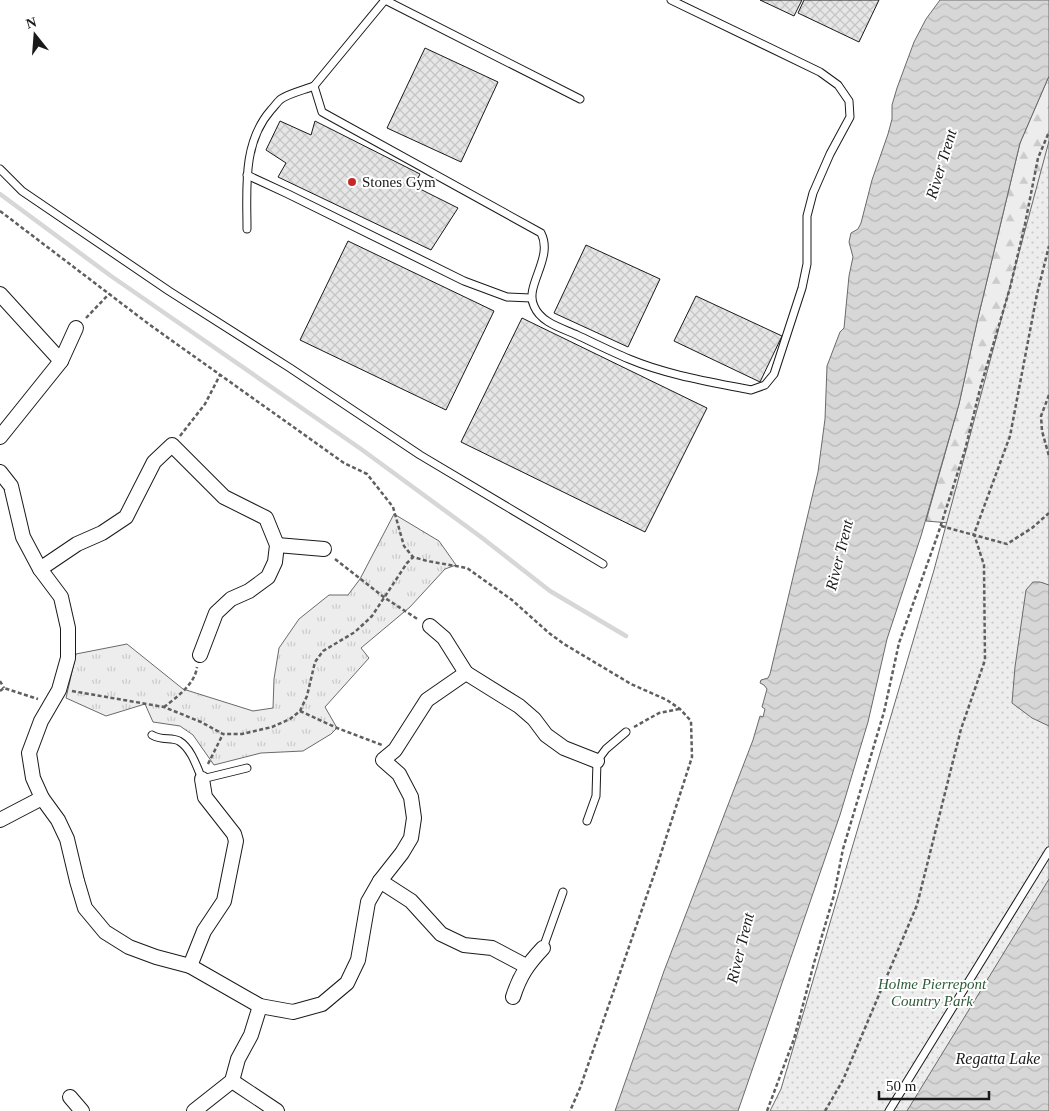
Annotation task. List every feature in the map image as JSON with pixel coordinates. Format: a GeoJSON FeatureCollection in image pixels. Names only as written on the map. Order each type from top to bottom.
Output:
{"type":"FeatureCollection","features":[{"type":"Feature","properties":{"kind":"street"},"geometry":{"type":"LineString","coordinates":[[0,294],[61,361]]}},
{"type":"Feature","properties":{"kind":"street"},"geometry":{"type":"LineString","coordinates":[[0,437],[61,361],[76,328]]}},
{"type":"Feature","properties":{"kind":"street"},"geometry":{"type":"LineString","coordinates":[[40,569],[77,544],[102,533],[126,517],[154,462],[172,445],[224,497],[266,518],[277,545],[276,562],[268,577],[249,591],[231,599],[216,613],[200,655]]}},
{"type":"Feature","properties":{"kind":"street"},"geometry":{"type":"LineString","coordinates":[[0,472],[11,486],[23,537],[40,569],[60,597],[68,628],[68,658],[60,690],[41,721],[29,753],[33,778],[42,798],[58,820],[68,839],[85,908],[105,932],[128,947],[190,966],[260,1006],[293,1012],[322,1004],[347,983],[358,960],[368,902],[380,880],[402,853],[411,838],[414,818],[411,797],[399,774],[383,760],[395,750],[427,700],[466,673]]}},
{"type":"Feature","properties":{"kind":"street"},"geometry":{"type":"LineString","coordinates":[[277,545],[324,549]]}},
{"type":"Feature","properties":{"kind":"street"},"geometry":{"type":"LineString","coordinates":[[430,626],[444,638],[466,673],[519,706],[534,719],[546,735],[564,748],[597,761]]}},
{"type":"Feature","properties":{"kind":"street"},"geometry":{"type":"LineString","coordinates":[[190,966],[204,931],[224,901],[236,841],[234,834],[205,797],[202,779]]}},
{"type":"Feature","properties":{"kind":"street"},"geometry":{"type":"LineString","coordinates":[[0,820],[42,798]]}},
{"type":"Feature","properties":{"kind":"street"},"geometry":{"type":"LineString","coordinates":[[380,880],[411,901],[441,934],[464,945],[492,948],[526,966]]}},
{"type":"Feature","properties":{"kind":"street"},"geometry":{"type":"LineString","coordinates":[[513,997],[517,983],[526,966],[543,948]]}},
{"type":"Feature","properties":{"kind":"street"},"geometry":{"type":"LineString","coordinates":[[194,1111],[232,1080],[238,1059],[251,1036],[260,1006]]}},
{"type":"Feature","properties":{"kind":"street"},"geometry":{"type":"LineString","coordinates":[[232,1080],[277,1111]]}},
{"type":"Feature","properties":{"kind":"street"},"geometry":{"type":"LineString","coordinates":[[70,1097],[82,1111]]}},
{"type":"Feature","properties":{"kind":"lane"},"geometry":{"type":"LineString","coordinates":[[247,230],[249,156],[258,129],[267,115],[282,99],[314,86],[385,0],[580,99]]}},
{"type":"Feature","properties":{"kind":"lane"},"geometry":{"type":"LineString","coordinates":[[314,86],[322,112],[541,233],[545,249],[531,298],[534,308],[545,320],[648,366],[751,390],[765,386],[774,374],[802,288],[807,264],[807,216],[813,193],[830,154],[850,116],[848,101],[838,85],[820,72],[670,0]]}},
{"type":"Feature","properties":{"kind":"lane"},"geometry":{"type":"LineString","coordinates":[[0,169],[22,190],[169,291],[290,368],[420,455],[603,564]]}},
{"type":"Feature","properties":{"kind":"lane"},"geometry":{"type":"LineString","coordinates":[[247,175],[472,284],[506,297],[531,298]]}},
{"type":"Feature","properties":{"kind":"lane"},"geometry":{"type":"LineString","coordinates":[[587,821],[596,796],[597,761],[606,749],[626,732]]}},
{"type":"Feature","properties":{"kind":"lane"},"geometry":{"type":"LineString","coordinates":[[152,735],[159,739],[179,741],[194,760],[202,779],[247,768]]}},
{"type":"Feature","properties":{"kind":"lane"},"geometry":{"type":"LineString","coordinates":[[889,1111],[1049,851]]}},
{"type":"Feature","properties":{"kind":"lane"},"geometry":{"type":"LineString","coordinates":[[543,948],[562,892]]}},
{"type":"Feature","properties":{"kind":"path"},"geometry":{"type":"LineString","coordinates":[[766,1111],[794,1039],[834,895],[843,849],[884,712],[899,643],[965,450],[980,389],[1010,288],[1038,158],[1049,132]]}},
{"type":"Feature","properties":{"kind":"path"},"geometry":{"type":"LineString","coordinates":[[825,1111],[843,1080],[917,905],[961,729],[985,660],[984,565],[974,534],[1010,436],[1037,294],[1049,246]]}},
{"type":"Feature","properties":{"kind":"path"},"geometry":{"type":"LineString","coordinates":[[76,328],[109,294]]}},
{"type":"Feature","properties":{"kind":"path"},"geometry":{"type":"LineString","coordinates":[[172,445],[189,427],[205,404],[220,375]]}},
{"type":"Feature","properties":{"kind":"path"},"geometry":{"type":"LineString","coordinates":[[1049,395],[1041,416],[1042,431],[1049,456]]}},
{"type":"Feature","properties":{"kind":"path"},"geometry":{"type":"LineString","coordinates":[[940,526],[1007,544],[1032,528],[1049,513]]}},
{"type":"Feature","properties":{"kind":"path"},"geometry":{"type":"LineString","coordinates":[[324,549],[360,580],[430,626]]}},
{"type":"Feature","properties":{"kind":"path"},"geometry":{"type":"LineString","coordinates":[[0,689],[4,688],[38,699],[60,690],[164,707],[201,722],[223,734],[242,734],[272,727],[290,719],[300,711],[307,696],[315,662],[323,651],[355,632],[372,616],[407,563],[413,557]]}},
{"type":"Feature","properties":{"kind":"path"},"geometry":{"type":"LineString","coordinates":[[164,707],[189,684],[196,673],[200,655]]}},
{"type":"Feature","properties":{"kind":"path"},"geometry":{"type":"LineString","coordinates":[[0,681],[4,688]]}},
{"type":"Feature","properties":{"kind":"path"},"geometry":{"type":"LineString","coordinates":[[626,732],[659,713],[680,709]]}},
{"type":"Feature","properties":{"kind":"path"},"geometry":{"type":"LineString","coordinates":[[300,711],[336,728],[395,750]]}},
{"type":"Feature","properties":{"kind":"path"},"geometry":{"type":"LineString","coordinates":[[202,779],[206,766],[223,734]]}},
{"type":"Feature","properties":{"kind":"green space"},"geometry":{"type":"Polygon","coordinates":[[[1049,76],[1049,585],[985,526],[926,521],[959,404],[1020,143],[1049,76]]]}},
{"type":"Feature","properties":{"kind":"green space","name":"Holme Pierrepont Country Park"},"geometry":{"type":"Polygon","coordinates":[[[1049,141],[1049,1111],[770,1111],[781,1089],[934,570],[1049,141]]]}},
{"type":"Feature","properties":{"kind":"green space"},"geometry":{"type":"Polygon","coordinates":[[[394,514],[439,541],[456,565],[445,569],[410,607],[361,648],[369,658],[325,707],[337,728],[331,734],[303,751],[261,753],[214,765],[193,735],[180,726],[153,722],[145,704],[106,716],[66,698],[76,654],[127,644],[183,689],[253,711],[273,708],[274,679],[279,648],[299,619],[329,595],[348,595],[360,579],[394,514]]]}},
{"type":"Feature","properties":{"kind":"water","name":"River Trent"},"geometry":{"type":"Polygon","coordinates":[[[940,0],[1049,0],[1049,76],[1020,143],[959,404],[921,536],[887,639],[868,722],[840,815],[738,1111],[615,1111],[664,971],[753,740],[760,716],[763,717],[765,709],[762,707],[767,689],[760,683],[761,680],[768,678],[770,674],[818,472],[825,419],[827,366],[840,332],[844,328],[849,276],[853,257],[849,242],[851,233],[858,229],[861,223],[872,180],[892,119],[892,105],[914,42],[926,19],[940,0]]]}},
{"type":"Feature","properties":{"kind":"water"},"geometry":{"type":"Polygon","coordinates":[[[1033,582],[1049,585],[1049,726],[1032,718],[1012,703],[1026,590],[1033,582]]]}},
{"type":"Feature","properties":{"kind":"water","name":"Regatta Lake"},"geometry":{"type":"Polygon","coordinates":[[[1049,879],[1049,1111],[907,1111],[1049,879]]]}},
{"type":"Feature","properties":{"kind":"building"},"geometry":{"type":"Polygon","coordinates":[[[760,0],[802,0],[794,16],[760,0]]]}},
{"type":"Feature","properties":{"kind":"building"},"geometry":{"type":"Polygon","coordinates":[[[804,0],[879,0],[859,42],[798,13],[804,0]]]}},
{"type":"Feature","properties":{"kind":"building"},"geometry":{"type":"Polygon","coordinates":[[[425,48],[498,82],[461,162],[387,128],[425,48]]]}},
{"type":"Feature","properties":{"kind":"building","name":"Stones Gym"},"geometry":{"type":"Polygon","coordinates":[[[280,121],[311,135],[315,121],[420,174],[414,186],[458,208],[431,250],[278,177],[286,163],[266,150],[280,121]]]}},
{"type":"Feature","properties":{"kind":"building"},"geometry":{"type":"Polygon","coordinates":[[[348,241],[494,311],[446,410],[300,340],[348,241]]]}},
{"type":"Feature","properties":{"kind":"building"},"geometry":{"type":"Polygon","coordinates":[[[586,245],[660,279],[628,347],[554,313],[586,245]]]}},
{"type":"Feature","properties":{"kind":"building"},"geometry":{"type":"Polygon","coordinates":[[[696,296],[782,336],[760,382],[674,341],[696,296]]]}},
{"type":"Feature","properties":{"kind":"building"},"geometry":{"type":"Polygon","coordinates":[[[522,318],[707,408],[645,532],[461,442],[522,318]]]}},
{"type":"Feature","properties":{"kind":"waterway"},"geometry":{"type":"LineString","coordinates":[[0,194],[111,276],[361,449],[481,537],[550,591],[626,636]]}},
{"type":"Feature","properties":{"kind":"place","name":"Stones Gym"},"geometry":{"type":"Point","coordinates":[352,182]}}]}
